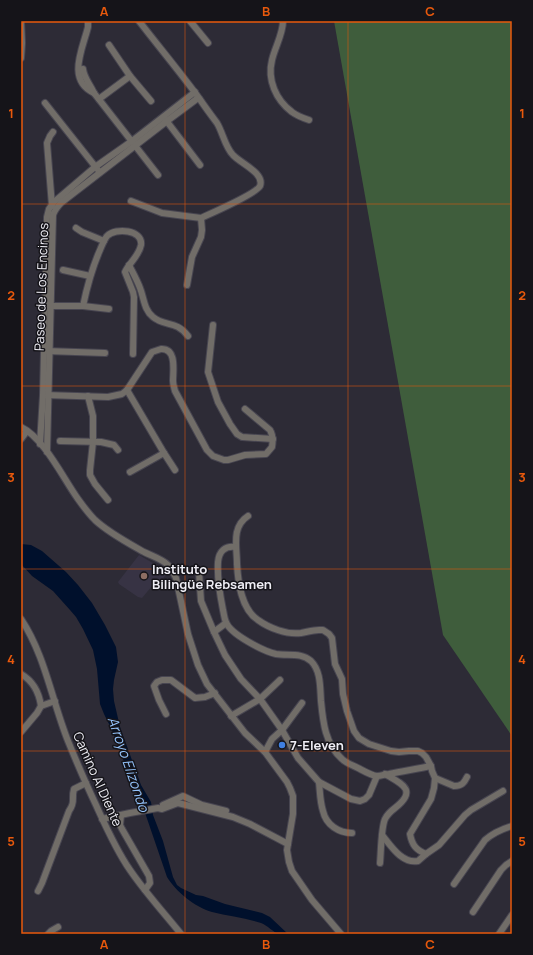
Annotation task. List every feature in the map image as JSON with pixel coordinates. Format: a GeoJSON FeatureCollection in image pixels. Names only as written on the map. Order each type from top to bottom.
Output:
{"type":"FeatureCollection","features":[{"type":"Feature","properties":{"kind":"street"},"geometry":{"type":"LineString","coordinates":[[21,21],[21,58]]}},
{"type":"Feature","properties":{"kind":"street"},"geometry":{"type":"LineString","coordinates":[[88,21],[88,27],[78,63],[78,73],[84,86],[94,93]]}},
{"type":"Feature","properties":{"kind":"street"},"geometry":{"type":"LineString","coordinates":[[131,201],[162,213],[202,218],[241,199],[260,186],[259,176],[233,155],[217,123],[195,92],[139,21]]}},
{"type":"Feature","properties":{"kind":"street"},"geometry":{"type":"LineString","coordinates":[[190,21],[208,43]]}},
{"type":"Feature","properties":{"kind":"street"},"geometry":{"type":"LineString","coordinates":[[283,21],[283,27],[272,60],[271,69],[273,86],[277,96],[292,113],[309,120]]}},
{"type":"Feature","properties":{"kind":"street"},"geometry":{"type":"LineString","coordinates":[[109,45],[130,76],[151,101]]}},
{"type":"Feature","properties":{"kind":"street"},"geometry":{"type":"LineString","coordinates":[[83,69],[83,73],[94,93],[158,175]]}},
{"type":"Feature","properties":{"kind":"street"},"geometry":{"type":"LineString","coordinates":[[99,99],[130,76]]}},
{"type":"Feature","properties":{"kind":"street","name":"Paseo de Los Encinos"},"geometry":{"type":"LineString","coordinates":[[165,119],[195,92]]}},
{"type":"Feature","properties":{"kind":"street","name":"Paseo de Los Encinos"},"geometry":{"type":"LineString","coordinates":[[53,208],[95,167],[133,143],[165,119],[198,98]]}},
{"type":"Feature","properties":{"kind":"street"},"geometry":{"type":"LineString","coordinates":[[46,103],[100,173]]}},
{"type":"Feature","properties":{"kind":"street"},"geometry":{"type":"LineString","coordinates":[[165,119],[200,165]]}},
{"type":"Feature","properties":{"kind":"street"},"geometry":{"type":"LineString","coordinates":[[53,132],[48,139],[48,143],[53,208]]}},
{"type":"Feature","properties":{"kind":"street","name":"Paseo de Los Encinos"},"geometry":{"type":"LineString","coordinates":[[53,208],[100,173],[133,143]]}},
{"type":"Feature","properties":{"kind":"street","name":"Paseo de Los Encinos"},"geometry":{"type":"LineString","coordinates":[[47,452],[46,395],[48,306],[54,215],[53,208]]}},
{"type":"Feature","properties":{"kind":"street"},"geometry":{"type":"LineString","coordinates":[[187,285],[192,257],[201,237],[202,218]]}},
{"type":"Feature","properties":{"kind":"street"},"geometry":{"type":"LineString","coordinates":[[76,228],[104,241]]}},
{"type":"Feature","properties":{"kind":"street"},"geometry":{"type":"LineString","coordinates":[[83,306],[90,276],[107,236],[118,230],[135,234],[141,240],[140,248],[125,272],[134,297],[133,354]]}},
{"type":"Feature","properties":{"kind":"street"},"geometry":{"type":"LineString","coordinates":[[129,265],[150,314],[157,320],[181,328],[188,336]]}},
{"type":"Feature","properties":{"kind":"street"},"geometry":{"type":"LineString","coordinates":[[63,270],[90,276]]}},
{"type":"Feature","properties":{"kind":"street"},"geometry":{"type":"LineString","coordinates":[[48,306],[83,306],[109,309]]}},
{"type":"Feature","properties":{"kind":"street"},"geometry":{"type":"LineString","coordinates":[[213,325],[208,372],[218,402],[230,424],[239,436],[273,439]]}},
{"type":"Feature","properties":{"kind":"street"},"geometry":{"type":"LineString","coordinates":[[46,395],[114,397],[122,394],[127,390],[152,352],[160,349],[170,353],[173,359],[173,383],[175,390],[207,450],[211,454],[224,460],[228,460],[246,455],[266,454],[272,447],[273,439],[270,430],[245,409]]}},
{"type":"Feature","properties":{"kind":"street"},"geometry":{"type":"LineString","coordinates":[[47,350],[105,353]]}},
{"type":"Feature","properties":{"kind":"street"},"geometry":{"type":"LineString","coordinates":[[127,390],[175,470]]}},
{"type":"Feature","properties":{"kind":"street","name":"Paseo de Los Encinos"},"geometry":{"type":"LineString","coordinates":[[40,444],[46,395]]}},
{"type":"Feature","properties":{"kind":"street"},"geometry":{"type":"LineString","coordinates":[[88,396],[93,416],[93,442],[90,475],[95,484],[108,500]]}},
{"type":"Feature","properties":{"kind":"street"},"geometry":{"type":"LineString","coordinates":[[21,427],[27,431],[47,452],[78,500],[104,528],[169,566],[176,578],[188,634],[198,665],[208,684],[245,733],[265,752],[287,782],[292,796],[293,814],[287,850],[292,871],[312,900],[341,934]]}},
{"type":"Feature","properties":{"kind":"street"},"geometry":{"type":"LineString","coordinates":[[21,439],[27,431]]}},
{"type":"Feature","properties":{"kind":"street"},"geometry":{"type":"LineString","coordinates":[[60,441],[110,444],[114,445],[118,450]]}},
{"type":"Feature","properties":{"kind":"street"},"geometry":{"type":"LineString","coordinates":[[130,472],[164,453]]}},
{"type":"Feature","properties":{"kind":"street"},"geometry":{"type":"LineString","coordinates":[[248,516],[241,522],[237,534],[236,546],[240,589],[250,613],[257,620],[287,633],[323,630],[329,634],[332,638],[335,664],[342,679],[343,694],[347,711],[354,731],[359,738],[369,744],[391,751],[418,751],[426,757],[431,766],[435,778],[431,799],[410,834],[412,844],[419,851],[426,854]]}},
{"type":"Feature","properties":{"kind":"street"},"geometry":{"type":"LineString","coordinates":[[236,546],[229,546],[222,550],[218,561],[220,594],[226,623],[238,635],[267,651],[275,654],[300,655],[306,657],[315,665],[319,673],[322,715],[325,732],[330,745],[342,760],[377,776],[431,766]]}},
{"type":"Feature","properties":{"kind":"street"},"geometry":{"type":"LineString","coordinates":[[199,572],[201,601],[225,655],[241,679],[260,699],[282,730],[298,758],[319,782],[351,799],[360,801],[365,799],[369,795],[377,776]]}},
{"type":"Feature","properties":{"kind":"street","name":"Camino Al Diente"},"geometry":{"type":"LineString","coordinates":[[21,619],[28,629],[34,643],[61,722],[102,820],[130,870],[181,934]]}},
{"type":"Feature","properties":{"kind":"street"},"geometry":{"type":"LineString","coordinates":[[214,632],[226,623]]}},
{"type":"Feature","properties":{"kind":"street"},"geometry":{"type":"LineString","coordinates":[[21,674],[26,677],[38,692],[41,702],[37,714],[21,732]]}},
{"type":"Feature","properties":{"kind":"street"},"geometry":{"type":"LineString","coordinates":[[166,714],[154,686],[156,682],[171,680],[195,698],[205,697],[215,693]]}},
{"type":"Feature","properties":{"kind":"street"},"geometry":{"type":"LineString","coordinates":[[232,716],[260,699],[280,680]]}},
{"type":"Feature","properties":{"kind":"street"},"geometry":{"type":"LineString","coordinates":[[41,702],[54,698]]}},
{"type":"Feature","properties":{"kind":"street"},"geometry":{"type":"LineString","coordinates":[[265,752],[272,739],[282,730],[302,703]]}},
{"type":"Feature","properties":{"kind":"street"},"geometry":{"type":"LineString","coordinates":[[380,863],[384,820],[388,814],[402,802],[407,793],[404,786],[384,774]]}},
{"type":"Feature","properties":{"kind":"street"},"geometry":{"type":"LineString","coordinates":[[435,778],[457,786],[463,784],[467,777]]}},
{"type":"Feature","properties":{"kind":"street"},"geometry":{"type":"LineString","coordinates":[[319,782],[322,811],[325,818],[340,831],[352,833]]}},
{"type":"Feature","properties":{"kind":"street"},"geometry":{"type":"LineString","coordinates":[[38,891],[74,801],[74,789],[86,783]]}},
{"type":"Feature","properties":{"kind":"street"},"geometry":{"type":"LineString","coordinates":[[382,835],[399,855],[410,861],[418,861],[439,845],[471,810],[503,791]]}},
{"type":"Feature","properties":{"kind":"street"},"geometry":{"type":"LineString","coordinates":[[102,820],[121,814],[162,808],[177,801],[183,796],[202,805],[233,813],[288,842]]}},
{"type":"Feature","properties":{"kind":"street"},"geometry":{"type":"LineString","coordinates":[[188,806],[191,799]]}},
{"type":"Feature","properties":{"kind":"street"},"geometry":{"type":"LineString","coordinates":[[177,801],[188,806],[250,822]]}},
{"type":"Feature","properties":{"kind":"street"},"geometry":{"type":"LineString","coordinates":[[121,814],[120,826],[149,876],[150,883],[146,890]]}},
{"type":"Feature","properties":{"kind":"street"},"geometry":{"type":"LineString","coordinates":[[454,884],[485,840],[491,835],[512,826]]}},
{"type":"Feature","properties":{"kind":"street"},"geometry":{"type":"LineString","coordinates":[[473,912],[501,870],[512,861]]}},
{"type":"Feature","properties":{"kind":"street"},"geometry":{"type":"LineString","coordinates":[[499,934],[512,915]]}},
{"type":"Feature","properties":{"kind":"street"},"geometry":{"type":"LineString","coordinates":[[48,934],[58,927]]}},
{"type":"Feature","properties":{"kind":"shaded area","name":"Instituto Bilingüe Rebsamen"},"geometry":{"type":"Polygon","coordinates":[[[139,555],[168,572],[161,581],[157,580],[142,598],[138,597],[118,582],[139,555]]]}},
{"type":"Feature","properties":{"kind":"green space"},"geometry":{"type":"Polygon","coordinates":[[[334,21],[512,21],[512,736],[443,635],[334,21]]]}},
{"type":"Feature","properties":{"kind":"water","name":"Arroyo Elizondo"},"geometry":{"type":"Polygon","coordinates":[[[21,544],[31,545],[42,551],[66,572],[78,585],[92,603],[116,647],[118,662],[113,689],[120,727],[141,785],[151,802],[153,815],[177,885],[196,895],[262,913],[270,917],[288,934],[279,934],[261,923],[212,912],[199,907],[186,898],[171,883],[167,877],[142,804],[129,777],[119,747],[100,704],[97,669],[93,650],[76,617],[53,591],[32,576],[21,564],[21,544]]]}},
{"type":"Feature","properties":{"kind":"place","name":"Instituto Bilingüe Rebsamen"},"geometry":{"type":"Point","coordinates":[144,576]}},
{"type":"Feature","properties":{"kind":"place","name":"7-Eleven"},"geometry":{"type":"Point","coordinates":[282,745]}}]}
